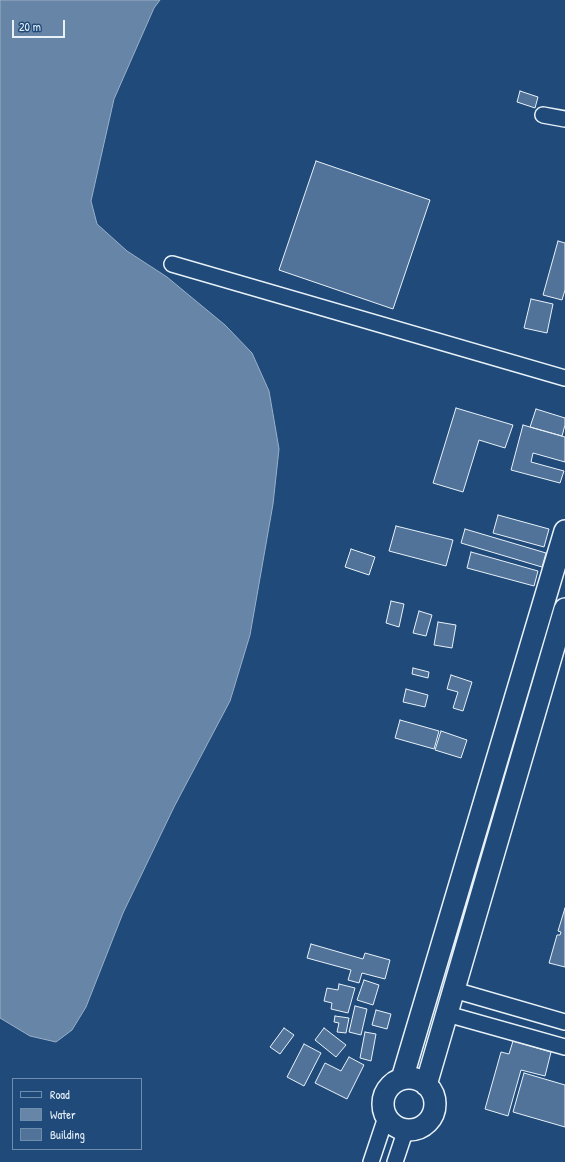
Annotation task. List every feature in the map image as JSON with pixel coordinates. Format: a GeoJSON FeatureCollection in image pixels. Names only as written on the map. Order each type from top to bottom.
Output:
{"type":"FeatureCollection","features":[{"type":"Feature","properties":{"kind":"street"},"geometry":{"type":"LineString","coordinates":[[543,115],[565,119]]}},
{"type":"Feature","properties":{"kind":"street"},"geometry":{"type":"LineString","coordinates":[[172,264],[565,378]]}},
{"type":"Feature","properties":{"kind":"street"},"geometry":{"type":"LineString","coordinates":[[402,1079],[565,531]]}},
{"type":"Feature","properties":{"kind":"street"},"geometry":{"type":"LineString","coordinates":[[426,1085],[565,610]]}},
{"type":"Feature","properties":{"kind":"street"},"geometry":{"type":"LineString","coordinates":[[454,990],[565,1022]]}},
{"type":"Feature","properties":{"kind":"street"},"geometry":{"type":"LineString","coordinates":[[447,1014],[565,1047]]}},
{"type":"Feature","properties":{"kind":"street"},"geometry":{"type":"LineString","coordinates":[[402,1079],[415,1079],[426,1085],[434,1098],[434,1107],[428,1121],[422,1126],[414,1129],[406,1130],[395,1125],[386,1117],[383,1110],[384,1094],[389,1087],[402,1079]]}},
{"type":"Feature","properties":{"kind":"street"},"geometry":{"type":"LineString","coordinates":[[371,1162],[386,1117]]}},
{"type":"Feature","properties":{"kind":"street"},"geometry":{"type":"LineString","coordinates":[[395,1162],[406,1130]]}},
{"type":"Feature","properties":{"kind":"water"},"geometry":{"type":"Polygon","coordinates":[[[0,0],[160,0],[154,8],[114,99],[91,201],[97,224],[127,251],[167,277],[225,325],[252,353],[269,391],[279,449],[273,504],[250,635],[230,701],[174,807],[123,913],[86,1007],[72,1030],[56,1042],[30,1036],[0,1018],[0,0]]]}},
{"type":"Feature","properties":{"kind":"building"},"geometry":{"type":"Polygon","coordinates":[[[520,91],[538,97],[535,108],[517,102],[520,91]]]}},
{"type":"Feature","properties":{"kind":"building"},"geometry":{"type":"Polygon","coordinates":[[[316,161],[430,200],[393,309],[279,270],[316,161]]]}},
{"type":"Feature","properties":{"kind":"building"},"geometry":{"type":"Polygon","coordinates":[[[558,241],[565,243],[565,290],[562,300],[543,295],[558,241]]]}},
{"type":"Feature","properties":{"kind":"building"},"geometry":{"type":"Polygon","coordinates":[[[531,299],[553,304],[547,333],[524,328],[531,299]]]}},
{"type":"Feature","properties":{"kind":"building"},"geometry":{"type":"Polygon","coordinates":[[[456,408],[513,425],[505,448],[479,440],[463,492],[433,483],[456,408]]]}},
{"type":"Feature","properties":{"kind":"building"},"geometry":{"type":"Polygon","coordinates":[[[536,409],[565,418],[562,436],[530,427],[536,409]]]}},
{"type":"Feature","properties":{"kind":"building"},"geometry":{"type":"Polygon","coordinates":[[[523,425],[565,437],[565,462],[533,453],[531,462],[564,471],[560,483],[511,470],[523,425]]]}},
{"type":"Feature","properties":{"kind":"building"},"geometry":{"type":"Polygon","coordinates":[[[498,515],[549,529],[544,547],[493,533],[498,515]]]}},
{"type":"Feature","properties":{"kind":"building"},"geometry":{"type":"Polygon","coordinates":[[[396,526],[453,540],[446,566],[389,551],[396,526]]]}},
{"type":"Feature","properties":{"kind":"building"},"geometry":{"type":"Polygon","coordinates":[[[465,529],[546,553],[542,567],[461,543],[465,529]]]}},
{"type":"Feature","properties":{"kind":"building"},"geometry":{"type":"Polygon","coordinates":[[[351,549],[375,557],[369,575],[345,567],[351,549]]]}},
{"type":"Feature","properties":{"kind":"building"},"geometry":{"type":"Polygon","coordinates":[[[471,552],[538,571],[534,586],[467,568],[471,552]]]}},
{"type":"Feature","properties":{"kind":"building"},"geometry":{"type":"Polygon","coordinates":[[[391,601],[404,604],[399,627],[386,623],[391,601]]]}},
{"type":"Feature","properties":{"kind":"building"},"geometry":{"type":"Polygon","coordinates":[[[419,611],[432,615],[426,636],[413,633],[419,611]]]}},
{"type":"Feature","properties":{"kind":"building"},"geometry":{"type":"Polygon","coordinates":[[[438,622],[456,625],[452,648],[434,645],[438,622]]]}},
{"type":"Feature","properties":{"kind":"building"},"geometry":{"type":"Polygon","coordinates":[[[413,668],[429,672],[428,678],[412,674],[413,668]]]}},
{"type":"Feature","properties":{"kind":"building"},"geometry":{"type":"Polygon","coordinates":[[[451,675],[472,682],[463,711],[453,708],[458,692],[447,689],[451,675]]]}},
{"type":"Feature","properties":{"kind":"building"},"geometry":{"type":"Polygon","coordinates":[[[406,689],[428,695],[425,707],[403,702],[406,689]]]}},
{"type":"Feature","properties":{"kind":"building"},"geometry":{"type":"Polygon","coordinates":[[[400,720],[439,731],[434,749],[395,738],[400,720]]]}},
{"type":"Feature","properties":{"kind":"building"},"geometry":{"type":"Polygon","coordinates":[[[441,731],[467,740],[461,758],[435,750],[441,731]]]}},
{"type":"Feature","properties":{"kind":"building"},"geometry":{"type":"Polygon","coordinates":[[[565,908],[565,967],[549,963],[557,935],[560,935],[561,932],[558,931],[565,908]]]}},
{"type":"Feature","properties":{"kind":"building"},"geometry":{"type":"Polygon","coordinates":[[[311,944],[363,959],[365,953],[390,960],[385,979],[362,973],[359,983],[348,980],[351,970],[307,958],[311,944]]]}},
{"type":"Feature","properties":{"kind":"building"},"geometry":{"type":"Polygon","coordinates":[[[364,980],[379,985],[373,1005],[357,1000],[364,980]]]}},
{"type":"Feature","properties":{"kind":"building"},"geometry":{"type":"Polygon","coordinates":[[[339,984],[355,988],[348,1013],[331,1009],[332,1003],[324,1001],[327,988],[338,990],[339,984]]]}},
{"type":"Feature","properties":{"kind":"building"},"geometry":{"type":"Polygon","coordinates":[[[355,1006],[367,1009],[361,1035],[349,1032],[355,1006]]]}},
{"type":"Feature","properties":{"kind":"building"},"geometry":{"type":"Polygon","coordinates":[[[376,1010],[391,1014],[387,1029],[372,1025],[376,1010]]]}},
{"type":"Feature","properties":{"kind":"building"},"geometry":{"type":"Polygon","coordinates":[[[335,1016],[349,1018],[346,1033],[337,1032],[339,1023],[334,1022],[335,1016]]]}},
{"type":"Feature","properties":{"kind":"building"},"geometry":{"type":"Polygon","coordinates":[[[284,1028],[294,1035],[280,1054],[270,1047],[284,1028]]]}},
{"type":"Feature","properties":{"kind":"building"},"geometry":{"type":"Polygon","coordinates":[[[324,1028],[346,1045],[336,1057],[315,1040],[324,1028]]]}},
{"type":"Feature","properties":{"kind":"building"},"geometry":{"type":"Polygon","coordinates":[[[365,1032],[376,1034],[371,1061],[360,1058],[365,1032]]]}},
{"type":"Feature","properties":{"kind":"building"},"geometry":{"type":"Polygon","coordinates":[[[513,1041],[551,1052],[545,1076],[521,1070],[508,1116],[485,1109],[501,1052],[509,1054],[513,1041]]]}},
{"type":"Feature","properties":{"kind":"building"},"geometry":{"type":"Polygon","coordinates":[[[304,1044],[321,1053],[304,1086],[287,1077],[304,1044]]]}},
{"type":"Feature","properties":{"kind":"building"},"geometry":{"type":"Polygon","coordinates":[[[349,1057],[364,1065],[347,1099],[315,1083],[325,1063],[341,1071],[349,1057]]]}},
{"type":"Feature","properties":{"kind":"building"},"geometry":{"type":"Polygon","coordinates":[[[524,1073],[565,1085],[565,1127],[513,1112],[524,1073]]]}}]}
